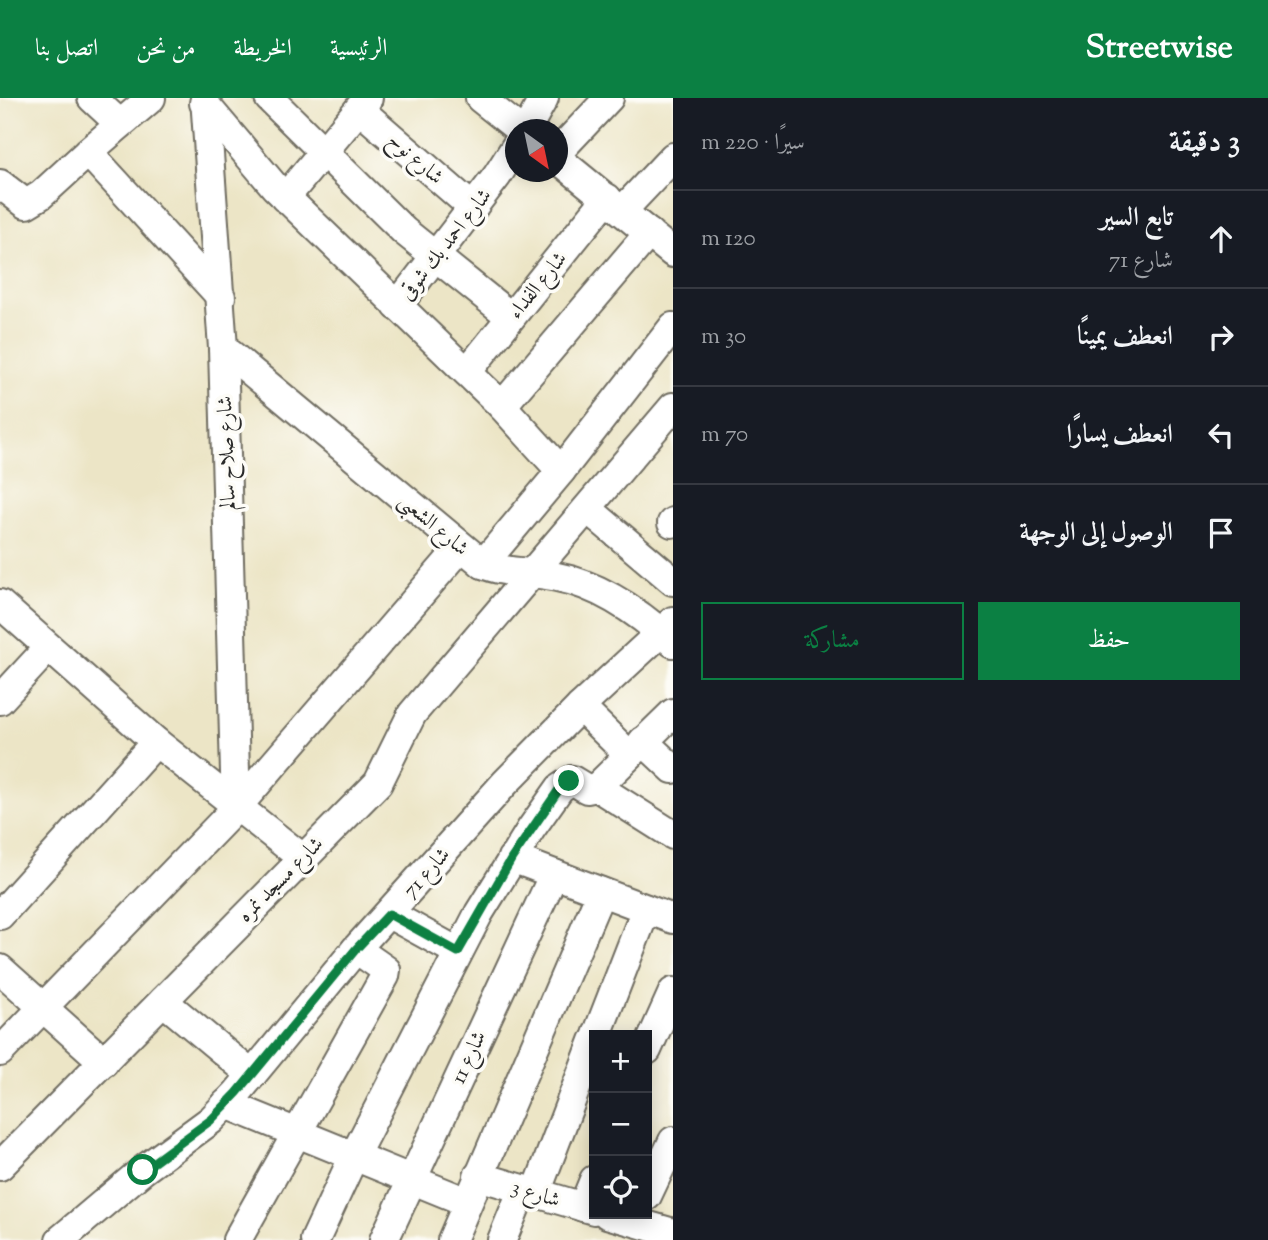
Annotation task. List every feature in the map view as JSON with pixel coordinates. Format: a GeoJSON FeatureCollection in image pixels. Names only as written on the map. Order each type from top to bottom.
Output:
{"type":"FeatureCollection","features":[{"type":"Feature","properties":{"kind":"street"},"geometry":{"type":"LineString","coordinates":[[92,98],[120,124]]}},
{"type":"Feature","properties":{"kind":"street"},"geometry":{"type":"LineString","coordinates":[[0,184],[26,204],[41,195],[151,98]]}},
{"type":"Feature","properties":{"kind":"street"},"geometry":{"type":"LineString","coordinates":[[269,98],[434,258],[511,317]]}},
{"type":"Feature","properties":{"kind":"street"},"geometry":{"type":"LineString","coordinates":[[480,98],[506,119]]}},
{"type":"Feature","properties":{"kind":"street"},"geometry":{"type":"LineString","coordinates":[[532,119],[544,98]]}},
{"type":"Feature","properties":{"kind":"street"},"geometry":{"type":"LineString","coordinates":[[568,141],[609,98]]}},
{"type":"Feature","properties":{"kind":"street"},"geometry":{"type":"LineString","coordinates":[[203,100],[285,198],[502,406],[561,471]]}},
{"type":"Feature","properties":{"kind":"street","name":"شارع صلاح سالم"},"geometry":{"type":"LineString","coordinates":[[203,100],[221,297],[236,808]]}},
{"type":"Feature","properties":{"kind":"street"},"geometry":{"type":"LineString","coordinates":[[285,198],[322,152],[355,104]]}},
{"type":"Feature","properties":{"kind":"street","name":"شارع نوح"},"geometry":{"type":"LineString","coordinates":[[355,104],[473,208]]}},
{"type":"Feature","properties":{"kind":"street"},"geometry":{"type":"LineString","coordinates":[[88,152],[221,297]]}},
{"type":"Feature","properties":{"kind":"street","name":"شارع الفداء"},"geometry":{"type":"LineString","coordinates":[[467,372],[511,317],[615,204],[673,157]]}},
{"type":"Feature","properties":{"kind":"street","name":"شارع احمد بك شوقى"},"geometry":{"type":"LineString","coordinates":[[397,306],[505,162]]}},
{"type":"Feature","properties":{"kind":"street"},"geometry":{"type":"LineString","coordinates":[[568,167],[673,253]]}},
{"type":"Feature","properties":{"kind":"street"},"geometry":{"type":"LineString","coordinates":[[502,406],[649,233]]}},
{"type":"Feature","properties":{"kind":"street"},"geometry":{"type":"LineString","coordinates":[[0,1052],[236,808],[472,555],[561,471],[673,327]]}},
{"type":"Feature","properties":{"kind":"street","name":"شارع الشعبى"},"geometry":{"type":"LineString","coordinates":[[223,348],[472,555],[506,571],[534,572],[587,586],[669,632]]}},
{"type":"Feature","properties":{"kind":"street","name":"شارع مسجد نمره"},"geometry":{"type":"LineString","coordinates":[[0,1166],[301,857],[378,783],[412,714],[589,510],[673,407]]}},
{"type":"Feature","properties":{"kind":"street"},"geometry":{"type":"LineString","coordinates":[[589,510],[673,581]]}},
{"type":"Feature","properties":{"kind":"street"},"geometry":{"type":"LineString","coordinates":[[0,604],[156,742],[301,857]]}},
{"type":"Feature","properties":{"kind":"street","name":"شارع 71"},"geometry":{"type":"LineString","coordinates":[[60,1240],[226,1104],[356,949],[505,783],[580,708],[669,632]]}},
{"type":"Feature","properties":{"kind":"street"},"geometry":{"type":"LineString","coordinates":[[0,700],[48,648]]}},
{"type":"Feature","properties":{"kind":"street"},"geometry":{"type":"LineString","coordinates":[[580,708],[636,748],[673,769]]}},
{"type":"Feature","properties":{"kind":"street"},"geometry":{"type":"LineString","coordinates":[[315,1240],[353,1158],[458,952],[512,858],[565,784],[572,780],[587,789],[597,787],[673,713]]}},
{"type":"Feature","properties":{"kind":"street"},"geometry":{"type":"LineString","coordinates":[[0,915],[156,742]]}},
{"type":"Feature","properties":{"kind":"street"},"geometry":{"type":"LineString","coordinates":[[597,787],[673,835]]}},
{"type":"Feature","properties":{"kind":"street"},"geometry":{"type":"LineString","coordinates":[[512,858],[673,919]]}},
{"type":"Feature","properties":{"kind":"street","name":"شارع 11"},"geometry":{"type":"LineString","coordinates":[[384,1240],[554,874]]}},
{"type":"Feature","properties":{"kind":"street"},"geometry":{"type":"LineString","coordinates":[[452,1240],[601,892]]}},
{"type":"Feature","properties":{"kind":"street"},"geometry":{"type":"LineString","coordinates":[[599,1030],[646,909]]}},
{"type":"Feature","properties":{"kind":"street"},"geometry":{"type":"LineString","coordinates":[[389,914],[458,952]]}},
{"type":"Feature","properties":{"kind":"street"},"geometry":{"type":"LineString","coordinates":[[237,1240],[387,972],[356,949]]}},
{"type":"Feature","properties":{"kind":"street"},"geometry":{"type":"LineString","coordinates":[[0,970],[104,1062]]}},
{"type":"Feature","properties":{"kind":"street"},"geometry":{"type":"LineString","coordinates":[[652,1040],[673,992]]}},
{"type":"Feature","properties":{"kind":"street"},"geometry":{"type":"LineString","coordinates":[[163,1001],[252,1075]]}},
{"type":"Feature","properties":{"kind":"street"},"geometry":{"type":"LineString","coordinates":[[502,1240],[530,1191],[589,1053]]}},
{"type":"Feature","properties":{"kind":"street"},"geometry":{"type":"LineString","coordinates":[[226,1104],[353,1158],[467,1202]]}},
{"type":"Feature","properties":{"kind":"street"},"geometry":{"type":"LineString","coordinates":[[652,1185],[673,1141]]}},
{"type":"Feature","properties":{"kind":"street","name":"شارع 3"},"geometry":{"type":"LineString","coordinates":[[478,1176],[589,1208]]}},
{"type":"Feature","properties":{"kind":"street","name":"شارع 3"},"geometry":{"type":"LineString","coordinates":[[638,1219],[673,1233]]}},
{"type":"Feature","properties":{"kind":"route"},"geometry":{"type":"LineString","coordinates":[[143,1170],[211,1120],[237,1093],[356,949],[389,914],[458,952],[512,858],[560,788],[569,781]]}}]}
